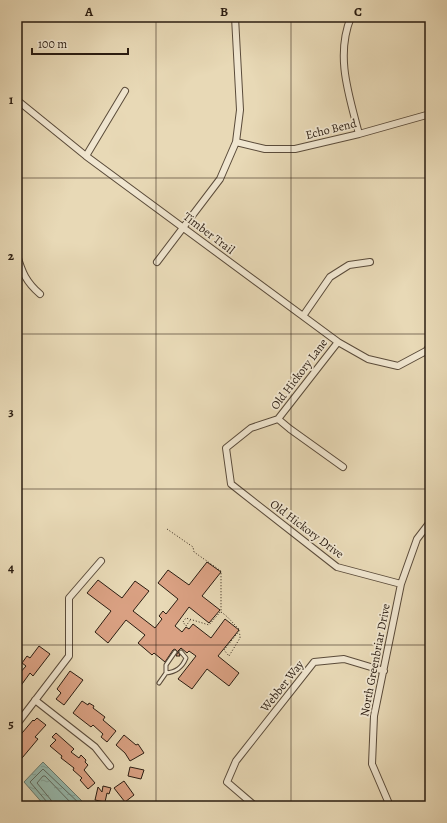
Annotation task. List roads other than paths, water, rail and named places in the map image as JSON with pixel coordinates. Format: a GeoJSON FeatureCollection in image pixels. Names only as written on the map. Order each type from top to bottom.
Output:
{"type":"FeatureCollection","features":[{"type":"Feature","properties":{"kind":"street"},"geometry":{"type":"LineString","coordinates":[[157,262],[220,179],[236,142],[240,110],[235,17]]}},
{"type":"Feature","properties":{"kind":"street"},"geometry":{"type":"LineString","coordinates":[[351,17],[346,28],[343,57],[346,83],[359,134]]}},
{"type":"Feature","properties":{"kind":"street"},"geometry":{"type":"LineString","coordinates":[[86,156],[125,91]]}},
{"type":"Feature","properties":{"kind":"street","name":"Timber Trail"},"geometry":{"type":"LineString","coordinates":[[17,100],[86,156],[338,342],[368,359],[398,366],[426,351],[430,346]]}},
{"type":"Feature","properties":{"kind":"street","name":"Echo Bend"},"geometry":{"type":"LineString","coordinates":[[236,142],[265,149],[295,149],[359,134],[430,114]]}},
{"type":"Feature","properties":{"kind":"street"},"geometry":{"type":"LineString","coordinates":[[17,254],[21,271],[26,279],[40,294]]}},
{"type":"Feature","properties":{"kind":"street"},"geometry":{"type":"LineString","coordinates":[[303,316],[330,277],[350,264],[370,262]]}},
{"type":"Feature","properties":{"kind":"street","name":"Old Hickory Lane"},"geometry":{"type":"LineString","coordinates":[[231,484],[226,448],[251,428],[278,419],[338,342]]}},
{"type":"Feature","properties":{"kind":"street"},"geometry":{"type":"LineString","coordinates":[[278,419],[343,467]]}},
{"type":"Feature","properties":{"kind":"street","name":"Old Hickory Drive"},"geometry":{"type":"LineString","coordinates":[[231,484],[337,567],[401,584]]}},
{"type":"Feature","properties":{"kind":"street","name":"North Greenbriar Drive"},"geometry":{"type":"LineString","coordinates":[[390,806],[372,764],[374,716],[401,584],[417,540],[430,522]]}},
{"type":"Feature","properties":{"kind":"street"},"geometry":{"type":"LineString","coordinates":[[17,724],[69,656],[69,598],[101,561]]}},
{"type":"Feature","properties":{"kind":"street","name":"Webber Way"},"geometry":{"type":"LineString","coordinates":[[255,806],[227,782],[236,761],[314,662],[344,659],[384,671]]}},
{"type":"Feature","properties":{"kind":"street"},"geometry":{"type":"LineString","coordinates":[[35,700],[95,747],[110,766]]}},
{"type":"Feature","properties":{"kind":"lane"},"geometry":{"type":"LineString","coordinates":[[159,683],[166,673],[166,665],[175,652]]}},
{"type":"Feature","properties":{"kind":"lane"},"geometry":{"type":"LineString","coordinates":[[166,673],[174,672],[185,661],[186,658],[181,652]]}},
{"type":"Feature","properties":{"kind":"water"},"geometry":{"type":"Polygon","coordinates":[[[43,762],[87,806],[45,806],[24,782],[43,762]]]}}]}
